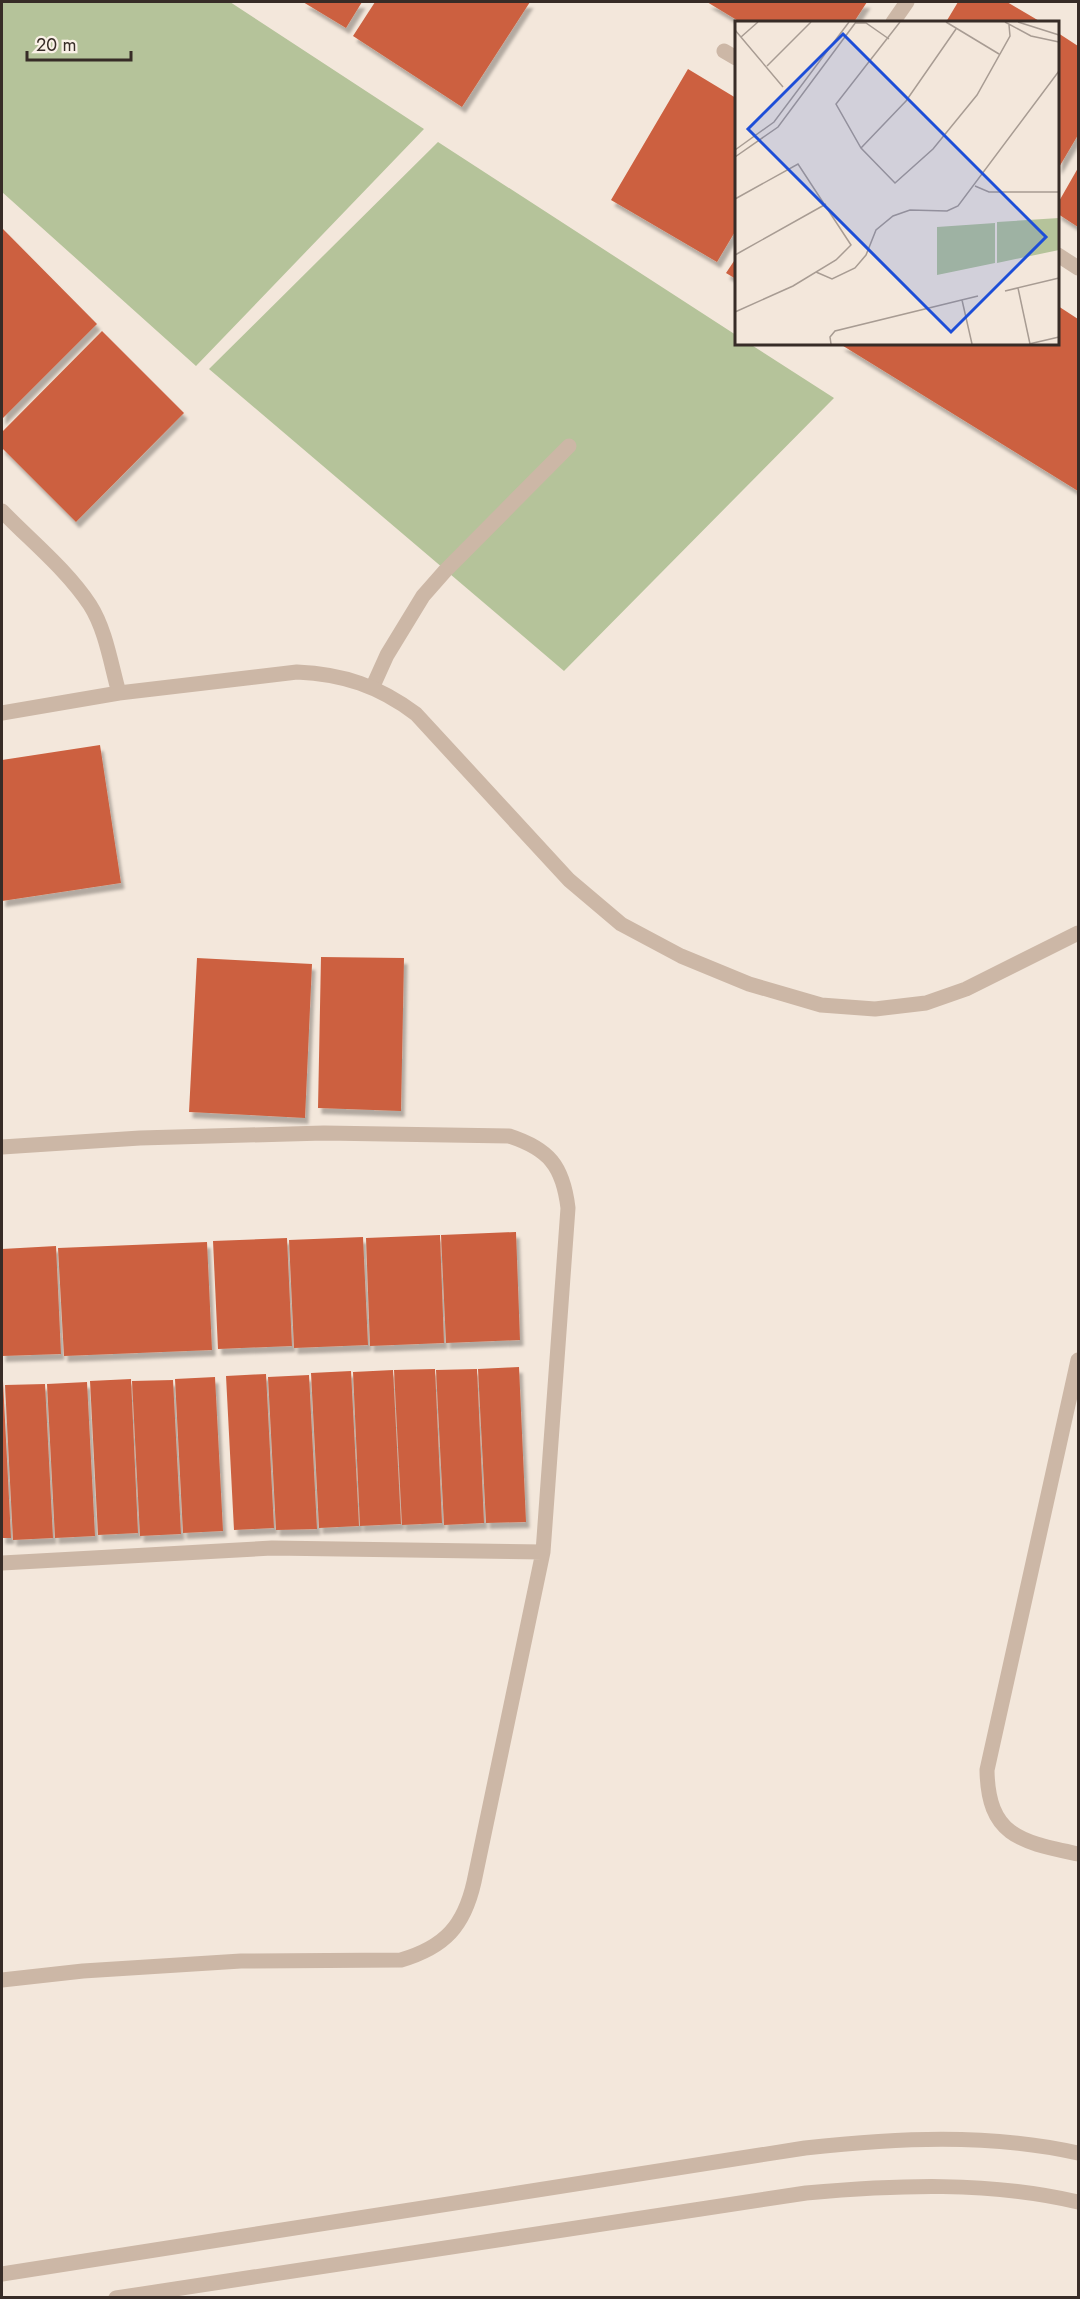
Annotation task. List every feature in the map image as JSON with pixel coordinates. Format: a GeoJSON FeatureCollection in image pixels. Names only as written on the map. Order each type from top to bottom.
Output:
{"type":"FeatureCollection","features":[{"type":"Feature","properties":{"kind":"street"},"geometry":{"type":"LineString","coordinates":[[895,21],[907,2]]}},
{"type":"Feature","properties":{"kind":"street"},"geometry":{"type":"LineString","coordinates":[[1059,256],[1078,268]]}},
{"type":"Feature","properties":{"kind":"street"},"geometry":{"type":"LineString","coordinates":[[373,686],[387,655],[423,596],[569,446]]}},
{"type":"Feature","properties":{"kind":"street"},"geometry":{"type":"LineString","coordinates":[[2,511],[67,576],[91,607],[107,647],[119,693]]}},
{"type":"Feature","properties":{"kind":"street"},"geometry":{"type":"LineString","coordinates":[[2,713],[119,693],[297,672],[323,673],[373,686],[395,698],[416,714],[568,880],[621,924],[681,956],[749,984],[821,1005],[875,1009],[926,1003],[966,989],[1078,933]]}},
{"type":"Feature","properties":{"kind":"street"},"geometry":{"type":"LineString","coordinates":[[2,1147],[140,1138],[324,1133],[509,1136],[533,1144],[552,1161],[565,1183],[568,1208],[543,1552],[469,1904],[458,1924],[442,1942],[423,1954],[401,1960],[242,1961],[83,1971],[2,1980]]}},
{"type":"Feature","properties":{"kind":"street"},"geometry":{"type":"LineString","coordinates":[[1078,1360],[987,1770],[987,1793],[995,1815],[1011,1833],[1031,1844],[1078,1854]]}},
{"type":"Feature","properties":{"kind":"street"},"geometry":{"type":"LineString","coordinates":[[1062,1434],[1078,1437]]}},
{"type":"Feature","properties":{"kind":"street"},"geometry":{"type":"LineString","coordinates":[[2,1563],[272,1548],[543,1552]]}},
{"type":"Feature","properties":{"kind":"street"},"geometry":{"type":"LineString","coordinates":[[2,2274],[805,2148],[894,2139],[984,2140],[1078,2153]]}},
{"type":"Feature","properties":{"kind":"street"},"geometry":{"type":"LineString","coordinates":[[116,2298],[806,2193],[891,2186],[977,2187],[1078,2202]]}},
{"type":"Feature","properties":{"kind":"green space"},"geometry":{"type":"Polygon","coordinates":[[[2,2],[230,2],[424,129],[196,366],[2,192],[2,2]]]}},
{"type":"Feature","properties":{"kind":"green space"},"geometry":{"type":"Polygon","coordinates":[[[438,142],[735,334],[735,345],[752,345],[834,398],[564,671],[209,369],[438,142]]]}},
{"type":"Feature","properties":{"kind":"building"},"geometry":{"type":"Polygon","coordinates":[[[303,2],[362,2],[346,28],[303,2]]]}},
{"type":"Feature","properties":{"kind":"building"},"geometry":{"type":"Polygon","coordinates":[[[375,2],[530,2],[462,107],[353,36],[375,2]]]}},
{"type":"Feature","properties":{"kind":"building"},"geometry":{"type":"Polygon","coordinates":[[[707,2],[867,2],[855,21],[738,21],[707,2]]]}},
{"type":"Feature","properties":{"kind":"building"},"geometry":{"type":"Polygon","coordinates":[[[958,2],[1007,2],[1039,21],[947,21],[958,2]]]}},
{"type":"Feature","properties":{"kind":"building"},"geometry":{"type":"Polygon","coordinates":[[[1059,34],[1078,46],[1078,135],[1059,167],[1059,34]]]}},
{"type":"Feature","properties":{"kind":"building"},"geometry":{"type":"Polygon","coordinates":[[[688,69],[735,97],[735,232],[717,262],[611,200],[688,69]]]}},
{"type":"Feature","properties":{"kind":"building"},"geometry":{"type":"Polygon","coordinates":[[[1078,168],[1078,227],[1059,215],[1059,201],[1078,168]]]}},
{"type":"Feature","properties":{"kind":"building"},"geometry":{"type":"Polygon","coordinates":[[[2,228],[97,324],[2,419],[2,228]]]}},
{"type":"Feature","properties":{"kind":"building"},"geometry":{"type":"Polygon","coordinates":[[[735,260],[735,278],[726,273],[735,260]]]}},
{"type":"Feature","properties":{"kind":"building"},"geometry":{"type":"Polygon","coordinates":[[[1059,307],[1078,319],[1078,491],[842,345],[1059,345],[1059,307]]]}},
{"type":"Feature","properties":{"kind":"building"},"geometry":{"type":"Polygon","coordinates":[[[102,331],[184,413],[76,522],[2,448],[2,432],[102,331]]]}},
{"type":"Feature","properties":{"kind":"building"},"geometry":{"type":"Polygon","coordinates":[[[100,745],[121,883],[2,901],[2,760],[100,745]]]}},
{"type":"Feature","properties":{"kind":"building"},"geometry":{"type":"Polygon","coordinates":[[[321,957],[404,958],[401,1111],[318,1108],[321,957]]]}},
{"type":"Feature","properties":{"kind":"building"},"geometry":{"type":"Polygon","coordinates":[[[197,958],[312,964],[305,1118],[189,1112],[197,958]]]}},
{"type":"Feature","properties":{"kind":"building"},"geometry":{"type":"Polygon","coordinates":[[[516,1232],[520,1340],[446,1343],[441,1235],[516,1232]]]}},
{"type":"Feature","properties":{"kind":"building"},"geometry":{"type":"Polygon","coordinates":[[[440,1235],[444,1343],[370,1346],[366,1238],[440,1235]]]}},
{"type":"Feature","properties":{"kind":"building"},"geometry":{"type":"Polygon","coordinates":[[[363,1237],[368,1345],[294,1348],[289,1240],[363,1237]]]}},
{"type":"Feature","properties":{"kind":"building"},"geometry":{"type":"Polygon","coordinates":[[[287,1238],[292,1346],[218,1349],[213,1241],[287,1238]]]}},
{"type":"Feature","properties":{"kind":"building"},"geometry":{"type":"Polygon","coordinates":[[[207,1242],[212,1350],[64,1356],[58,1248],[207,1242]]]}},
{"type":"Feature","properties":{"kind":"building"},"geometry":{"type":"Polygon","coordinates":[[[56,1246],[61,1354],[2,1356],[2,1249],[56,1246]]]}},
{"type":"Feature","properties":{"kind":"building"},"geometry":{"type":"Polygon","coordinates":[[[519,1367],[526,1522],[486,1523],[478,1369],[519,1367]]]}},
{"type":"Feature","properties":{"kind":"building"},"geometry":{"type":"Polygon","coordinates":[[[435,1369],[442,1523],[402,1525],[394,1370],[435,1369]]]}},
{"type":"Feature","properties":{"kind":"building"},"geometry":{"type":"Polygon","coordinates":[[[477,1369],[484,1523],[444,1525],[436,1370],[477,1369]]]}},
{"type":"Feature","properties":{"kind":"building"},"geometry":{"type":"Polygon","coordinates":[[[393,1370],[401,1524],[360,1526],[353,1372],[393,1370]]]}},
{"type":"Feature","properties":{"kind":"building"},"geometry":{"type":"Polygon","coordinates":[[[351,1371],[359,1526],[319,1528],[311,1373],[351,1371]]]}},
{"type":"Feature","properties":{"kind":"building"},"geometry":{"type":"Polygon","coordinates":[[[266,1374],[274,1528],[234,1530],[226,1376],[266,1374]]]}},
{"type":"Feature","properties":{"kind":"building"},"geometry":{"type":"Polygon","coordinates":[[[309,1375],[317,1529],[276,1530],[268,1377],[309,1375]]]}},
{"type":"Feature","properties":{"kind":"building"},"geometry":{"type":"Polygon","coordinates":[[[215,1377],[223,1531],[183,1533],[175,1379],[215,1377]]]}},
{"type":"Feature","properties":{"kind":"building"},"geometry":{"type":"Polygon","coordinates":[[[131,1379],[138,1533],[98,1535],[90,1381],[131,1379]]]}},
{"type":"Feature","properties":{"kind":"building"},"geometry":{"type":"Polygon","coordinates":[[[173,1380],[181,1534],[140,1536],[132,1381],[173,1380]]]}},
{"type":"Feature","properties":{"kind":"building"},"geometry":{"type":"Polygon","coordinates":[[[3,1381],[11,1538],[2,1538],[3,1381]]]}},
{"type":"Feature","properties":{"kind":"building"},"geometry":{"type":"Polygon","coordinates":[[[87,1382],[95,1536],[55,1538],[47,1384],[87,1382]]]}},
{"type":"Feature","properties":{"kind":"building"},"geometry":{"type":"Polygon","coordinates":[[[45,1384],[53,1538],[13,1540],[5,1385],[45,1384]]]}}]}
